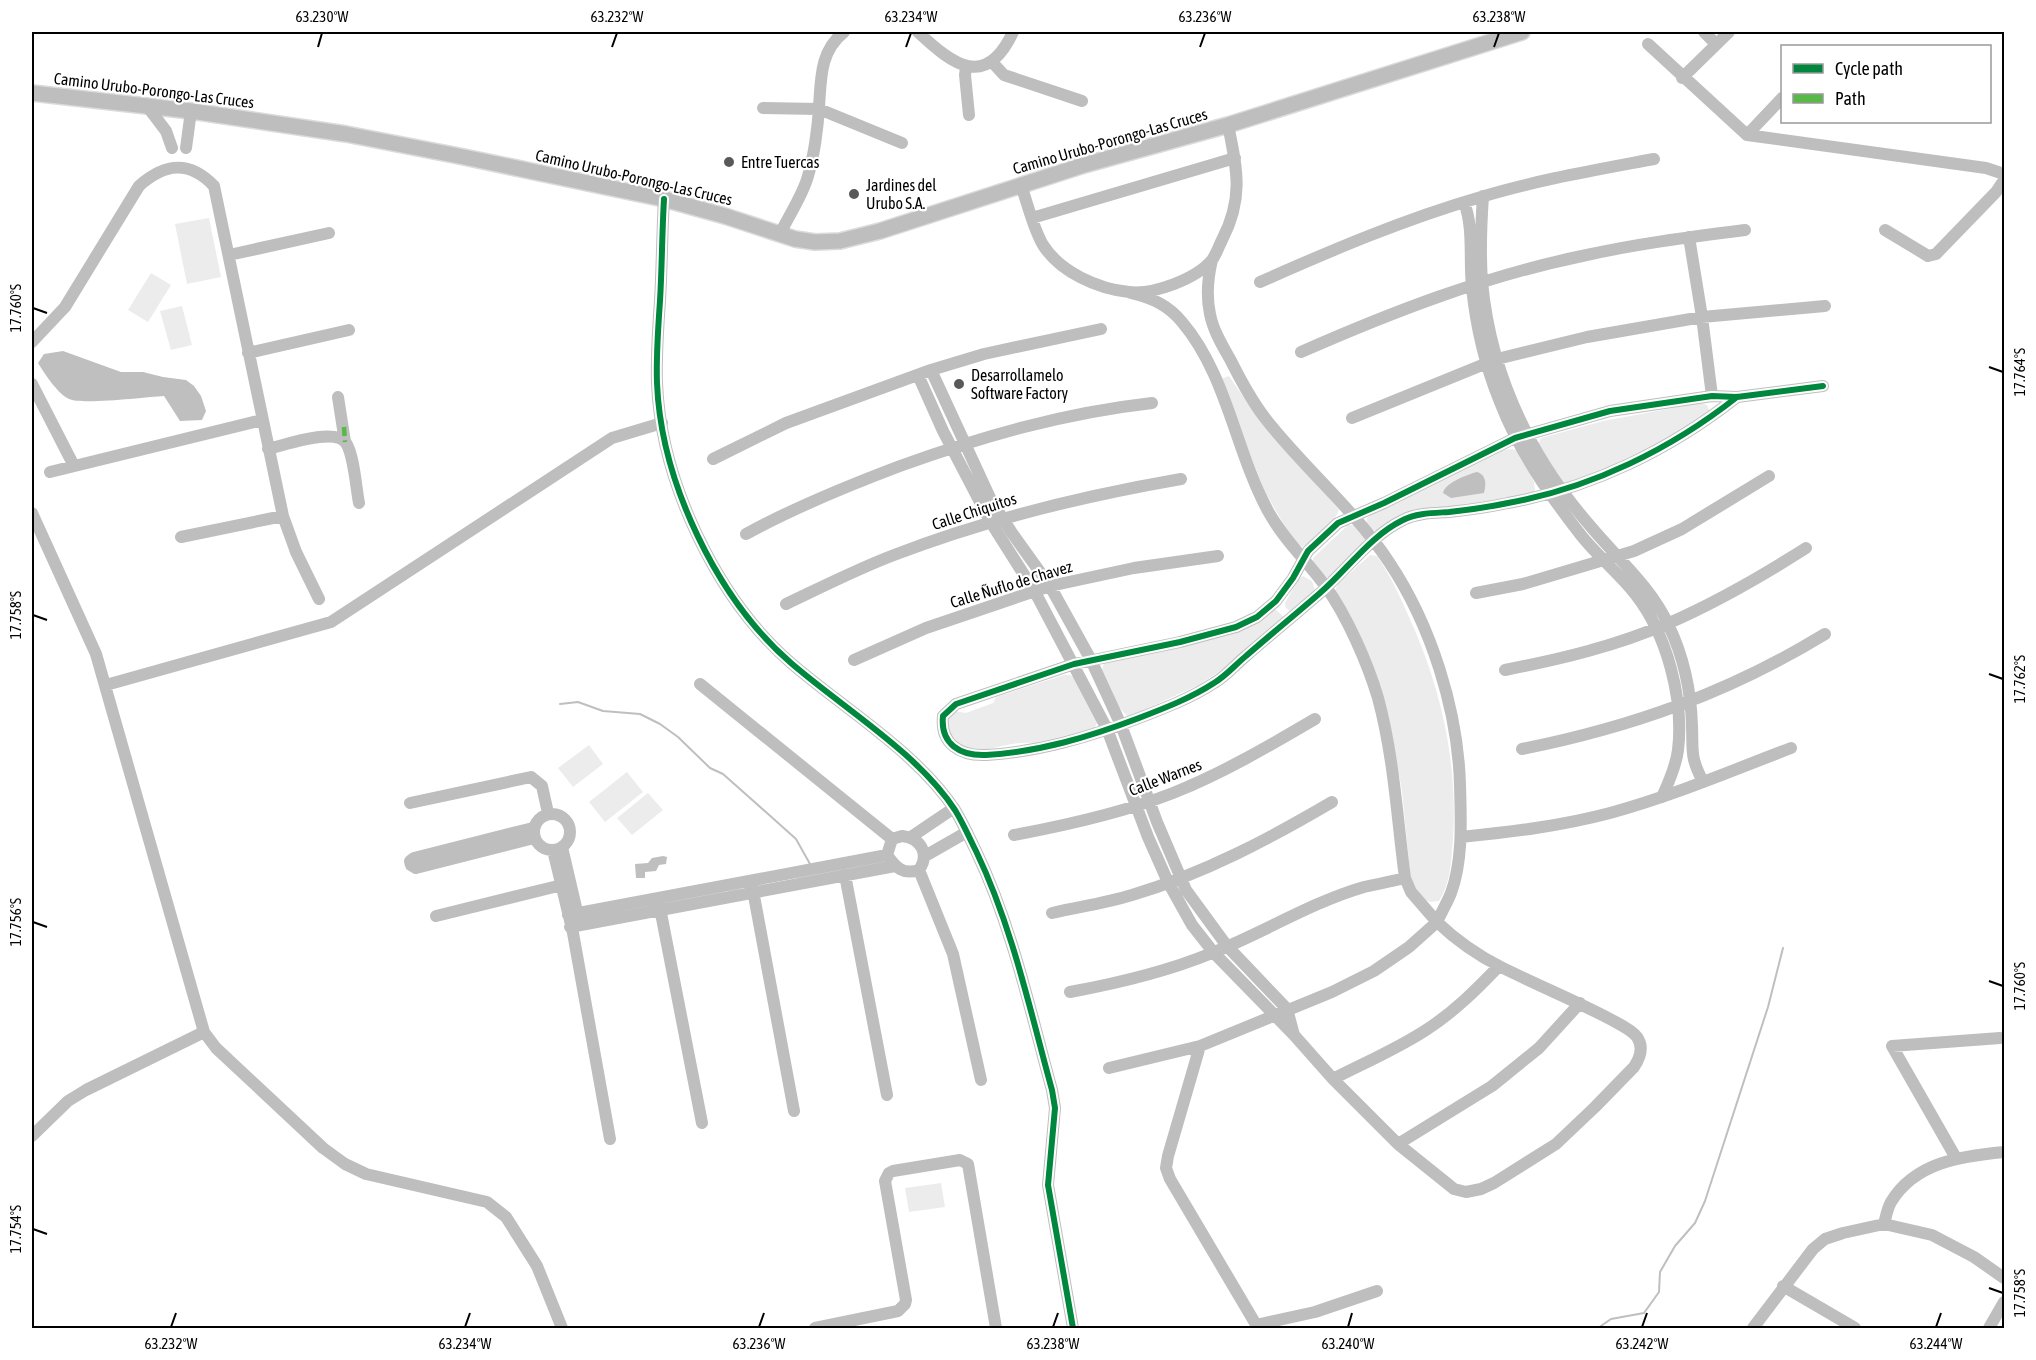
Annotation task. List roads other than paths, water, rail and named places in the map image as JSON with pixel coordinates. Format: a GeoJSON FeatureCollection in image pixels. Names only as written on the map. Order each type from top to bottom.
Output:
{"type":"FeatureCollection","features":[{"type":"Feature","properties":{"kind":"main road","name":"Camino Urubo-Porongo-Las Cruces"},"geometry":{"type":"LineString","coordinates":[[32,93],[191,111],[346,134],[664,199],[795,239],[815,242],[840,241],[880,231],[1084,165],[1228,124],[1522,32]]}},
{"type":"Feature","properties":{"kind":"street"},"geometry":{"type":"LineString","coordinates":[[780,234],[807,178],[819,109],[822,65],[828,49],[844,32]]}},
{"type":"Feature","properties":{"kind":"street"},"geometry":{"type":"LineString","coordinates":[[918,32],[938,50],[966,67],[992,62],[1013,32]]}},
{"type":"Feature","properties":{"kind":"street"},"geometry":{"type":"LineString","coordinates":[[1704,32],[1716,44]]}},
{"type":"Feature","properties":{"kind":"street"},"geometry":{"type":"LineString","coordinates":[[1682,78],[1729,32]]}},
{"type":"Feature","properties":{"kind":"street"},"geometry":{"type":"LineString","coordinates":[[1648,44],[1682,78],[1747,135],[1986,168],[2004,174]]}},
{"type":"Feature","properties":{"kind":"street"},"geometry":{"type":"LineString","coordinates":[[992,62],[1004,75],[1082,101]]}},
{"type":"Feature","properties":{"kind":"street"},"geometry":{"type":"LineString","coordinates":[[966,67],[969,115]]}},
{"type":"Feature","properties":{"kind":"street"},"geometry":{"type":"LineString","coordinates":[[1747,135],[1781,99]]}},
{"type":"Feature","properties":{"kind":"street"},"geometry":{"type":"LineString","coordinates":[[147,106],[166,131],[172,151],[170,168]]}},
{"type":"Feature","properties":{"kind":"street"},"geometry":{"type":"LineString","coordinates":[[763,108],[819,109],[902,143]]}},
{"type":"Feature","properties":{"kind":"street"},"geometry":{"type":"LineString","coordinates":[[186,168],[191,111]]}},
{"type":"Feature","properties":{"kind":"street"},"geometry":{"type":"LineString","coordinates":[[1109,1068],[1200,1046],[1332,992],[1374,971],[1409,947],[1437,922],[1451,893],[1461,837],[1460,768],[1454,720],[1441,673],[1416,611],[1390,564],[1373,540],[1263,416],[1228,357],[1209,313],[1207,297],[1212,260],[1228,229],[1236,202],[1235,158],[1228,124]]}},
{"type":"Feature","properties":{"kind":"street"},"geometry":{"type":"LineString","coordinates":[[1032,218],[1235,158]]}},
{"type":"Feature","properties":{"kind":"street"},"geometry":{"type":"LineString","coordinates":[[1260,282],[1348,244],[1483,196],[1548,180],[1654,159]]}},
{"type":"Feature","properties":{"kind":"street"},"geometry":{"type":"LineString","coordinates":[[32,342],[65,307],[139,186],[150,176],[163,169],[186,168],[204,176],[214,186],[283,516],[296,552],[319,599]]}},
{"type":"Feature","properties":{"kind":"street"},"geometry":{"type":"LineString","coordinates":[[1885,230],[1928,256],[1936,254],[1996,192],[2004,180]]}},
{"type":"Feature","properties":{"kind":"street"},"geometry":{"type":"LineString","coordinates":[[1021,185],[1044,246],[1068,272],[1085,280],[1152,298],[1171,311],[1182,322],[1214,375],[1257,489],[1282,532],[1327,588],[1355,639],[1377,697],[1391,758],[1405,878],[1411,892],[1437,922],[1469,948],[1499,966],[1581,1003],[1636,1035],[1640,1055],[1634,1067],[1556,1144],[1481,1189],[1466,1192],[1454,1189],[1398,1144],[1214,953],[1192,925],[1174,880]]}},
{"type":"Feature","properties":{"kind":"street"},"geometry":{"type":"LineString","coordinates":[[1477,284],[1483,196]]}},
{"type":"Feature","properties":{"kind":"street"},"geometry":{"type":"LineString","coordinates":[[664,199],[657,384],[662,423],[681,497],[699,540],[722,582],[752,622],[790,662],[916,765],[954,808],[991,882],[1007,929],[1052,1090],[1055,1108],[1048,1185],[1073,1329]]}},
{"type":"Feature","properties":{"kind":"street"},"geometry":{"type":"LineString","coordinates":[[1464,202],[1469,214],[1477,284],[1488,322],[1492,361],[1510,399],[1533,470],[1582,536],[1662,626]]}},
{"type":"Feature","properties":{"kind":"street"},"geometry":{"type":"LineString","coordinates":[[1301,352],[1371,321],[1477,284],[1581,256],[1744,230]]}},
{"type":"Feature","properties":{"kind":"street"},"geometry":{"type":"LineString","coordinates":[[229,255],[329,233]]}},
{"type":"Feature","properties":{"kind":"street"},"geometry":{"type":"LineString","coordinates":[[1689,237],[1712,396]]}},
{"type":"Feature","properties":{"kind":"street"},"geometry":{"type":"LineString","coordinates":[[1131,293],[1168,287],[1196,273],[1212,260]]}},
{"type":"Feature","properties":{"kind":"street"},"geometry":{"type":"LineString","coordinates":[[1352,418],[1492,361],[1587,337],[1702,317],[1825,306]]}},
{"type":"Feature","properties":{"kind":"street"},"geometry":{"type":"LineString","coordinates":[[713,459],[786,423],[931,370],[1004,349],[1101,329]]}},
{"type":"Feature","properties":{"kind":"street"},"geometry":{"type":"LineString","coordinates":[[248,353],[349,330]]}},
{"type":"Feature","properties":{"kind":"street"},"geometry":{"type":"LineString","coordinates":[[1214,375],[1228,357]]}},
{"type":"Feature","properties":{"kind":"street"},"geometry":{"type":"LineString","coordinates":[[931,370],[991,500],[1050,586],[1091,660],[1121,725],[1143,803],[1148,837],[1174,880],[1227,946],[1287,1010],[1294,1035]]}},
{"type":"Feature","properties":{"kind":"street"},"geometry":{"type":"LineString","coordinates":[[1214,375],[1238,374]]}},
{"type":"Feature","properties":{"kind":"street"},"geometry":{"type":"LineString","coordinates":[[918,375],[990,521],[1035,592],[1074,664],[1143,803]]}},
{"type":"Feature","properties":{"kind":"street"},"geometry":{"type":"LineString","coordinates":[[32,384],[74,466]]}},
{"type":"Feature","properties":{"kind":"street"},"geometry":{"type":"LineString","coordinates":[[1737,397],[1703,423],[1651,454],[1601,476],[1562,490],[1511,503],[1406,519],[1373,540],[1327,588],[1217,681],[1190,698],[1121,725],[1048,747],[1010,753],[974,755],[959,751],[948,741],[942,728],[943,716],[956,704],[1074,664],[1180,642],[1236,627],[1257,617],[1281,594],[1308,551],[1338,523],[1521,436],[1610,411],[1712,396],[1737,397],[1823,386]]}},
{"type":"Feature","properties":{"kind":"street"},"geometry":{"type":"LineString","coordinates":[[338,397],[345,442],[350,453],[359,503]]}},
{"type":"Feature","properties":{"kind":"street"},"geometry":{"type":"LineString","coordinates":[[746,534],[810,502],[952,447],[1060,416],[1152,402]]}},
{"type":"Feature","properties":{"kind":"street"},"geometry":{"type":"LineString","coordinates":[[50,472],[262,420]]}},
{"type":"Feature","properties":{"kind":"street"},"geometry":{"type":"LineString","coordinates":[[106,685],[331,622],[612,438],[662,423]]}},
{"type":"Feature","properties":{"kind":"street"},"geometry":{"type":"LineString","coordinates":[[334,436],[344,427]]}},
{"type":"Feature","properties":{"kind":"street"},"geometry":{"type":"LineString","coordinates":[[268,449],[327,435],[345,442]]}},
{"type":"Feature","properties":{"kind":"street"},"geometry":{"type":"LineString","coordinates":[[1521,436],[1592,528],[1646,588],[1662,626],[1682,659],[1683,703],[1678,750],[1674,770],[1662,797]]}},
{"type":"Feature","properties":{"kind":"street"},"geometry":{"type":"LineString","coordinates":[[1476,593],[1533,582],[1634,551],[1683,529],[1768,476]]}},
{"type":"Feature","properties":{"kind":"street","name":"Calle Chiquitos"},"geometry":{"type":"LineString","coordinates":[[786,604],[895,554],[990,521],[1068,501],[1181,479]]}},
{"type":"Feature","properties":{"kind":"street"},"geometry":{"type":"LineString","coordinates":[[32,513],[96,654],[204,1032],[216,1048],[315,1141],[345,1164],[366,1174],[487,1202],[506,1217],[537,1266],[562,1329]]}},
{"type":"Feature","properties":{"kind":"street"},"geometry":{"type":"LineString","coordinates":[[181,537],[283,516]]}},
{"type":"Feature","properties":{"kind":"street"},"geometry":{"type":"LineString","coordinates":[[1505,670],[1563,658],[1662,626],[1757,579],[1806,548]]}},
{"type":"Feature","properties":{"kind":"street","name":"Calle Ñuflo de Chavez"},"geometry":{"type":"LineString","coordinates":[[855,660],[926,628],[1050,586],[1134,568],[1218,556]]}},
{"type":"Feature","properties":{"kind":"street"},"geometry":{"type":"LineString","coordinates":[[1281,594],[1282,608],[1296,614]]}},
{"type":"Feature","properties":{"kind":"street"},"geometry":{"type":"LineString","coordinates":[[1522,749],[1573,739],[1621,726],[1683,703],[1733,684],[1780,661],[1825,634]]}},
{"type":"Feature","properties":{"kind":"street"},"geometry":{"type":"LineString","coordinates":[[700,684],[892,839]]}},
{"type":"Feature","properties":{"kind":"street"},"geometry":{"type":"LineString","coordinates":[[1683,703],[1692,725],[1691,750],[1694,764],[1703,782]]}},
{"type":"Feature","properties":{"kind":"street","name":"Calle Warnes"},"geometry":{"type":"LineString","coordinates":[[1014,835],[1072,824],[1171,794],[1236,764],[1316,718]]}},
{"type":"Feature","properties":{"kind":"street"},"geometry":{"type":"LineString","coordinates":[[1461,837],[1523,830],[1610,813],[1662,797],[1791,748]]}},
{"type":"Feature","properties":{"kind":"street"},"geometry":{"type":"LineString","coordinates":[[410,803],[531,777],[542,786],[548,813]]}},
{"type":"Feature","properties":{"kind":"street"},"geometry":{"type":"LineString","coordinates":[[1052,913],[1132,895],[1174,880],[1238,853],[1332,802]]}},
{"type":"Feature","properties":{"kind":"street"},"geometry":{"type":"LineString","coordinates":[[911,837],[954,808]]}},
{"type":"Feature","properties":{"kind":"street"},"geometry":{"type":"LineString","coordinates":[[534,833],[414,858],[410,863],[416,868],[534,833],[542,816],[548,813],[562,816],[567,821],[570,835],[558,849],[562,885],[574,923]]}},
{"type":"Feature","properties":{"kind":"street"},"geometry":{"type":"LineString","coordinates":[[925,856],[967,832]]}},
{"type":"Feature","properties":{"kind":"street"},"geometry":{"type":"LineString","coordinates":[[534,833],[542,847],[558,849]]}},
{"type":"Feature","properties":{"kind":"street"},"geometry":{"type":"LineString","coordinates":[[902,836],[911,837],[920,846],[925,856],[919,870],[901,871],[894,866],[887,855],[892,839],[902,836]]}},
{"type":"Feature","properties":{"kind":"street"},"geometry":{"type":"LineString","coordinates":[[558,849],[574,923],[610,1139]]}},
{"type":"Feature","properties":{"kind":"street"},"geometry":{"type":"LineString","coordinates":[[574,923],[887,855]]}},
{"type":"Feature","properties":{"kind":"street"},"geometry":{"type":"LineString","coordinates":[[752,886],[845,875],[894,866]]}},
{"type":"Feature","properties":{"kind":"street"},"geometry":{"type":"LineString","coordinates":[[919,870],[953,954],[981,1080]]}},
{"type":"Feature","properties":{"kind":"street"},"geometry":{"type":"LineString","coordinates":[[845,875],[887,1095]]}},
{"type":"Feature","properties":{"kind":"street"},"geometry":{"type":"LineString","coordinates":[[1070,992],[1129,980],[1214,953],[1340,896],[1405,878]]}},
{"type":"Feature","properties":{"kind":"street"},"geometry":{"type":"LineString","coordinates":[[436,916],[562,885]]}},
{"type":"Feature","properties":{"kind":"street"},"geometry":{"type":"LineString","coordinates":[[752,886],[795,1111]]}},
{"type":"Feature","properties":{"kind":"street"},"geometry":{"type":"LineString","coordinates":[[659,904],[702,1123]]}},
{"type":"Feature","properties":{"kind":"street"},"geometry":{"type":"LineString","coordinates":[[1333,1079],[1428,1029],[1472,994],[1499,966]]}},
{"type":"Feature","properties":{"kind":"street"},"geometry":{"type":"LineString","coordinates":[[1398,1144],[1492,1086],[1539,1048],[1581,1003]]}},
{"type":"Feature","properties":{"kind":"street"},"geometry":{"type":"LineString","coordinates":[[32,1136],[68,1101],[86,1090],[204,1032]]}},
{"type":"Feature","properties":{"kind":"street"},"geometry":{"type":"LineString","coordinates":[[1956,1158],[1892,1046],[2000,1038]]}},
{"type":"Feature","properties":{"kind":"street"},"geometry":{"type":"LineString","coordinates":[[1200,1046],[1166,1168],[1170,1179],[1257,1327],[1316,1312],[1377,1292]]}},
{"type":"Feature","properties":{"kind":"street"},"geometry":{"type":"LineString","coordinates":[[1884,1224],[1890,1203],[1903,1186],[1920,1171],[1956,1158],[2004,1152]]}},
{"type":"Feature","properties":{"kind":"street"},"geometry":{"type":"LineString","coordinates":[[815,1329],[860,1324],[902,1308],[906,1300],[886,1177],[893,1171],[960,1160],[968,1164],[996,1329]]}},
{"type":"Feature","properties":{"kind":"street"},"geometry":{"type":"LineString","coordinates":[[1753,1329],[1783,1286],[1813,1249],[1825,1239],[1884,1224],[1932,1235],[1974,1257],[2004,1278]]}},
{"type":"Feature","properties":{"kind":"street"},"geometry":{"type":"LineString","coordinates":[[1783,1286],[1855,1329]]}},
{"type":"Feature","properties":{"kind":"street"},"geometry":{"type":"LineString","coordinates":[[1989,1329],[2004,1302]]}},
{"type":"Feature","properties":{"kind":"waterway"},"geometry":{"type":"LineString","coordinates":[[560,704],[578,702],[603,711],[640,714],[660,724],[678,737],[710,768],[723,774],[796,839],[810,864]]}},
{"type":"Feature","properties":{"kind":"waterway"},"geometry":{"type":"LineString","coordinates":[[1598,1328],[1611,1319],[1644,1313],[1659,1292],[1660,1272],[1675,1246],[1695,1223],[1705,1201],[1768,1007],[1783,948]]}},
{"type":"Feature","properties":{"kind":"place","name":"Entre Tuercas"},"geometry":{"type":"Point","coordinates":[729,162]}},
{"type":"Feature","properties":{"kind":"place","name":"Jardines del Urubo S.A."},"geometry":{"type":"Point","coordinates":[854,194]}},
{"type":"Feature","properties":{"kind":"place","name":"Desarrollamelo Software Factory"},"geometry":{"type":"Point","coordinates":[959,384]}}]}
